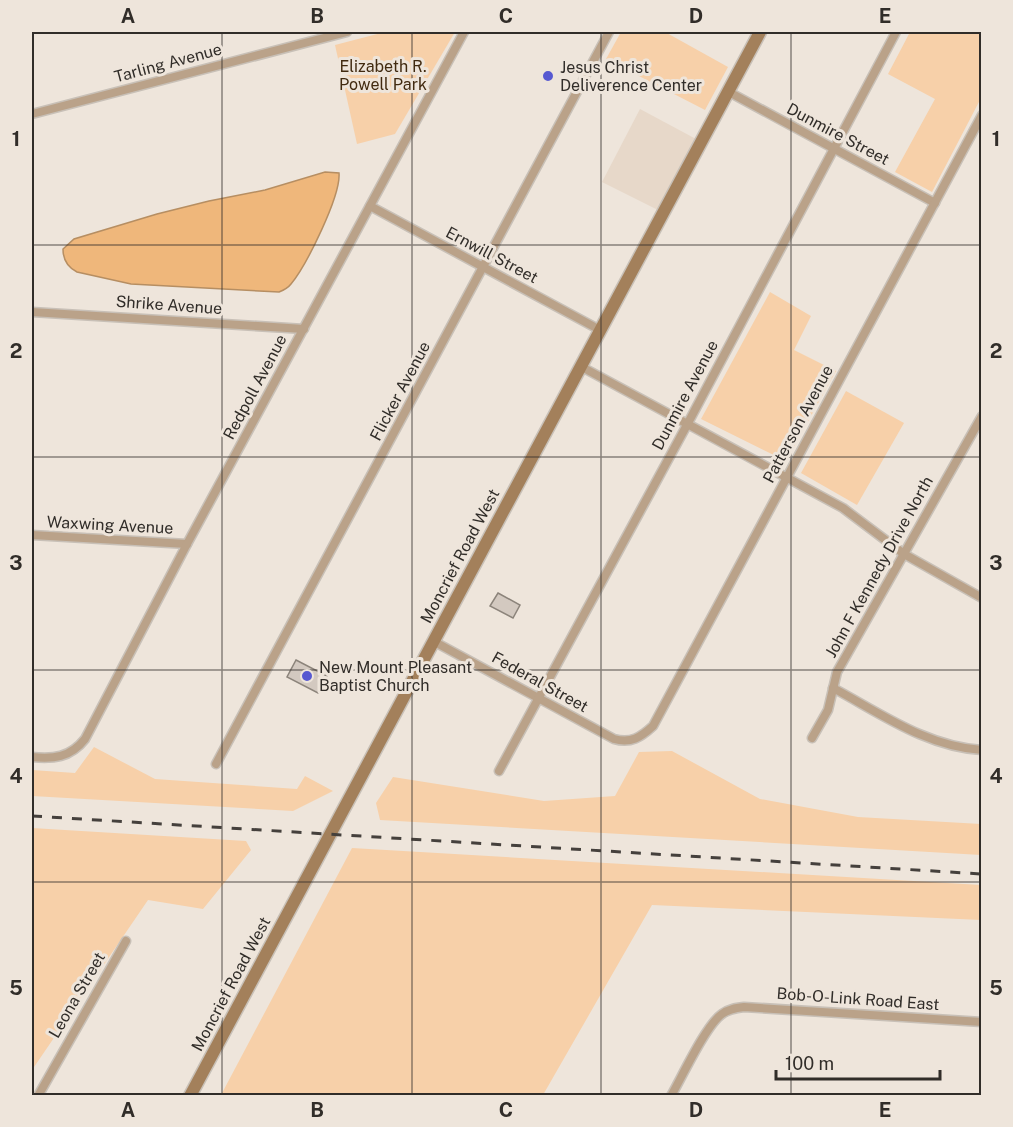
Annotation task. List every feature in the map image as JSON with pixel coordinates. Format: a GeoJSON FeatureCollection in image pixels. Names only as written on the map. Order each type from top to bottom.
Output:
{"type":"FeatureCollection","features":[{"type":"Feature","properties":{"kind":"street","name":"Tarling Avenue"},"geometry":{"type":"LineString","coordinates":[[32,114],[347,32]]}},
{"type":"Feature","properties":{"kind":"street","name":"Redpoll Avenue"},"geometry":{"type":"LineString","coordinates":[[32,757],[49,758],[69,754],[85,739],[187,544],[465,32]]}},
{"type":"Feature","properties":{"kind":"street","name":"Flicker Avenue"},"geometry":{"type":"LineString","coordinates":[[216,764],[609,32]]}},
{"type":"Feature","properties":{"kind":"street","name":"Moncrief Road West"},"geometry":{"type":"LineString","coordinates":[[190,1095],[760,32]]}},
{"type":"Feature","properties":{"kind":"street","name":"Dunmire Avenue"},"geometry":{"type":"LineString","coordinates":[[499,771],[688,423],[896,32]]}},
{"type":"Feature","properties":{"kind":"street","name":"Dunmire Street"},"geometry":{"type":"LineString","coordinates":[[727,91],[935,203]]}},
{"type":"Feature","properties":{"kind":"street","name":"Patterson Avenue"},"geometry":{"type":"LineString","coordinates":[[634,741],[653,726],[981,115]]}},
{"type":"Feature","properties":{"kind":"street","name":"Ernwill Street"},"geometry":{"type":"LineString","coordinates":[[370,206],[600,330]]}},
{"type":"Feature","properties":{"kind":"street","name":"Shrike Avenue"},"geometry":{"type":"LineString","coordinates":[[32,312],[304,329]]}},
{"type":"Feature","properties":{"kind":"street"},"geometry":{"type":"LineString","coordinates":[[580,366],[843,508],[904,554],[981,598]]}},
{"type":"Feature","properties":{"kind":"street","name":"John F Kennedy Drive North"},"geometry":{"type":"LineString","coordinates":[[812,738],[828,710],[837,672],[981,416]]}},
{"type":"Feature","properties":{"kind":"street","name":"Waxwing Avenue"},"geometry":{"type":"LineString","coordinates":[[32,535],[187,544]]}},
{"type":"Feature","properties":{"kind":"street","name":"Federal Street"},"geometry":{"type":"LineString","coordinates":[[433,641],[614,740],[634,741]]}},
{"type":"Feature","properties":{"kind":"street"},"geometry":{"type":"LineString","coordinates":[[833,688],[920,735],[960,748],[981,750]]}},
{"type":"Feature","properties":{"kind":"street","name":"Leona Street"},"geometry":{"type":"LineString","coordinates":[[38,1095],[126,941]]}},
{"type":"Feature","properties":{"kind":"street","name":"Bob-O-Link Road East"},"geometry":{"type":"LineString","coordinates":[[671,1095],[710,1027],[723,1013],[734,1009],[744,1007],[981,1022]]}},
{"type":"Feature","properties":{"kind":"shaded area"},"geometry":{"type":"Polygon","coordinates":[[[640,109],[696,139],[658,210],[602,182],[640,109]]]}},
{"type":"Feature","properties":{"kind":"shaded area"},"geometry":{"type":"Polygon","coordinates":[[[325,172],[339,173],[329,213],[297,275],[289,287],[279,292],[131,284],[77,272],[68,265],[64,257],[63,249],[74,239],[157,214],[265,190],[325,172]]]}},
{"type":"Feature","properties":{"kind":"green space","name":"Elizabeth R. Powell Park"},"geometry":{"type":"Polygon","coordinates":[[[385,32],[455,32],[395,134],[357,144],[335,45],[385,32]]]}},
{"type":"Feature","properties":{"kind":"green space"},"geometry":{"type":"Polygon","coordinates":[[[621,32],[665,32],[728,67],[705,110],[606,59],[621,32]]]}},
{"type":"Feature","properties":{"kind":"green space"},"geometry":{"type":"Polygon","coordinates":[[[910,32],[981,32],[981,98],[932,192],[895,172],[935,99],[888,74],[910,32]]]}},
{"type":"Feature","properties":{"kind":"green space"},"geometry":{"type":"Polygon","coordinates":[[[770,292],[811,316],[794,350],[836,371],[786,461],[701,419],[770,292]]]}},
{"type":"Feature","properties":{"kind":"green space"},"geometry":{"type":"Polygon","coordinates":[[[846,391],[904,423],[857,505],[801,473],[846,391]]]}},
{"type":"Feature","properties":{"kind":"green space"},"geometry":{"type":"Polygon","coordinates":[[[94,747],[155,779],[297,789],[305,776],[333,791],[293,811],[32,796],[32,770],[75,773],[94,747]]]}},
{"type":"Feature","properties":{"kind":"green space"},"geometry":{"type":"Polygon","coordinates":[[[672,751],[760,799],[858,817],[981,824],[981,855],[380,820],[376,803],[393,777],[544,801],[615,796],[639,752],[672,751]]]}},
{"type":"Feature","properties":{"kind":"green space"},"geometry":{"type":"Polygon","coordinates":[[[32,828],[246,841],[251,850],[203,909],[148,900],[32,1070],[32,828]]]}},
{"type":"Feature","properties":{"kind":"green space"},"geometry":{"type":"Polygon","coordinates":[[[352,848],[981,885],[981,920],[652,905],[543,1095],[221,1095],[352,848]]]}},
{"type":"Feature","properties":{"kind":"building"},"geometry":{"type":"Polygon","coordinates":[[[498,593],[520,605],[513,618],[490,606],[498,593]]]}},
{"type":"Feature","properties":{"kind":"building","name":"New Mount Pleasant Baptist Church"},"geometry":{"type":"Polygon","coordinates":[[[296,660],[327,676],[318,693],[287,677],[296,660]]]}},
{"type":"Feature","properties":{"kind":"railway"},"geometry":{"type":"LineString","coordinates":[[32,816],[982,874]]}},
{"type":"Feature","properties":{"kind":"place","name":"Jesus Christ Deliverence Center"},"geometry":{"type":"Point","coordinates":[548,76]}},
{"type":"Feature","properties":{"kind":"place","name":"New Mount Pleasant Baptist Church"},"geometry":{"type":"Point","coordinates":[307,676]}}]}
